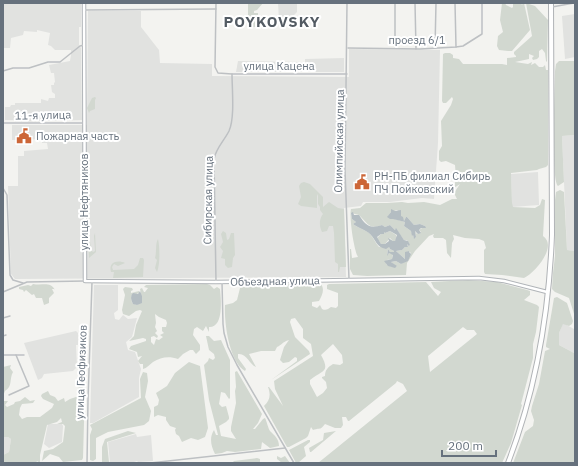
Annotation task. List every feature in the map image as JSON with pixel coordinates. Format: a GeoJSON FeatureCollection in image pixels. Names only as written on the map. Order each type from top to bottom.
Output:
{"type":"FeatureCollection","features":[{"type":"Feature","properties":{"kind":"highway"},"geometry":{"type":"LineString","coordinates":[[508,463],[524,418],[534,380],[541,344],[547,292],[552,236],[551,5]]}},
{"type":"Feature","properties":{"kind":"street","name":"улица Нефтяников"},"geometry":{"type":"LineString","coordinates":[[84,3],[85,281]]}},
{"type":"Feature","properties":{"kind":"street"},"geometry":{"type":"LineString","coordinates":[[84,10],[216,9],[216,3]]}},
{"type":"Feature","properties":{"kind":"street","name":"Олимпийская улица"},"geometry":{"type":"LineString","coordinates":[[347,3],[348,48],[345,170],[349,280]]}},
{"type":"Feature","properties":{"kind":"street"},"geometry":{"type":"LineString","coordinates":[[395,3],[395,48]]}},
{"type":"Feature","properties":{"kind":"street"},"geometry":{"type":"LineString","coordinates":[[415,3],[416,49]]}},
{"type":"Feature","properties":{"kind":"street"},"geometry":{"type":"LineString","coordinates":[[435,48],[436,3]]}},
{"type":"Feature","properties":{"kind":"street"},"geometry":{"type":"LineString","coordinates":[[455,3],[456,47]]}},
{"type":"Feature","properties":{"kind":"street","name":"проезд 6/1"},"geometry":{"type":"LineString","coordinates":[[348,48],[416,49],[456,47],[465,45],[482,34],[482,3]]}},
{"type":"Feature","properties":{"kind":"street"},"geometry":{"type":"LineString","coordinates":[[551,5],[574,3]]}},
{"type":"Feature","properties":{"kind":"street","name":"улица Кацена"},"geometry":{"type":"LineString","coordinates":[[216,9],[215,67],[219,74],[347,74]]}},
{"type":"Feature","properties":{"kind":"street"},"geometry":{"type":"LineString","coordinates":[[3,71],[13,68],[29,68],[48,62],[60,62],[80,46],[84,45]]}},
{"type":"Feature","properties":{"kind":"street","name":"Сибирская улица"},"geometry":{"type":"LineString","coordinates":[[216,282],[214,159],[217,149],[230,127],[232,74]]}},
{"type":"Feature","properties":{"kind":"street","name":"11-я улица"},"geometry":{"type":"LineString","coordinates":[[3,123],[84,123]]}},
{"type":"Feature","properties":{"kind":"street"},"geometry":{"type":"LineString","coordinates":[[3,188],[7,195],[10,275],[14,280],[23,283]]}},
{"type":"Feature","properties":{"kind":"street","name":"Объездная улица"},"geometry":{"type":"LineString","coordinates":[[3,292],[23,283],[34,282],[222,282],[485,278],[509,282],[547,292]]}},
{"type":"Feature","properties":{"kind":"street","name":"улица Геофизиков"},"geometry":{"type":"LineString","coordinates":[[87,463],[92,282]]}},
{"type":"Feature","properties":{"kind":"street"},"geometry":{"type":"LineString","coordinates":[[222,282],[223,324],[228,347],[237,366],[294,463]]}},
{"type":"Feature","properties":{"kind":"street"},"geometry":{"type":"LineString","coordinates":[[3,318],[10,316]]}},
{"type":"Feature","properties":{"kind":"street"},"geometry":{"type":"LineString","coordinates":[[3,355],[24,355]]}},
{"type":"Feature","properties":{"kind":"street"},"geometry":{"type":"LineString","coordinates":[[9,395],[29,386],[16,355]]}},
{"type":"Feature","properties":{"kind":"street"},"geometry":{"type":"LineString","coordinates":[[150,463],[285,448]]}},
{"type":"Feature","properties":{"kind":"shaded area"},"geometry":{"type":"Polygon","coordinates":[[[3,3],[81,3],[79,45],[81,48],[82,120],[15,122],[15,120],[5,120],[5,107],[15,105],[15,103],[41,103],[41,99],[48,101],[49,98],[55,98],[51,85],[54,85],[55,82],[54,73],[51,73],[49,65],[70,61],[71,50],[55,50],[48,45],[50,33],[37,30],[37,32],[24,31],[23,35],[11,38],[10,48],[3,48],[3,3]]]}},
{"type":"Feature","properties":{"kind":"shaded area"},"geometry":{"type":"Polygon","coordinates":[[[248,3],[263,3],[257,10],[254,11],[254,13],[258,13],[258,16],[255,17],[255,26],[258,27],[248,27],[248,3]]]}},
{"type":"Feature","properties":{"kind":"shaded area"},"geometry":{"type":"Polygon","coordinates":[[[278,3],[297,3],[297,12],[287,22],[279,20],[278,3]]]}},
{"type":"Feature","properties":{"kind":"shaded area"},"geometry":{"type":"Polygon","coordinates":[[[502,3],[505,3],[512,8],[513,3],[521,3],[522,5],[524,3],[530,30],[512,51],[499,50],[497,46],[498,36],[503,32],[500,20],[502,3]]]}},
{"type":"Feature","properties":{"kind":"shaded area"},"geometry":{"type":"Polygon","coordinates":[[[526,3],[535,6],[548,20],[547,62],[545,53],[542,49],[539,51],[539,57],[537,59],[533,60],[532,58],[534,56],[529,54],[529,59],[515,62],[528,64],[532,62],[531,65],[535,63],[539,67],[543,67],[545,65],[546,70],[548,70],[548,165],[537,170],[511,173],[512,203],[513,207],[535,208],[540,205],[542,199],[545,200],[543,236],[547,240],[548,246],[539,265],[534,271],[524,278],[485,274],[484,250],[486,248],[484,241],[453,235],[454,239],[452,243],[451,258],[447,253],[446,240],[443,238],[434,238],[434,234],[429,236],[415,251],[407,263],[406,275],[353,275],[350,269],[350,249],[352,258],[358,257],[352,233],[351,219],[351,213],[351,209],[360,208],[366,203],[424,202],[440,205],[452,199],[457,199],[454,193],[460,184],[454,188],[456,178],[455,165],[446,161],[441,162],[439,160],[439,151],[442,146],[441,121],[453,99],[452,97],[446,103],[443,103],[442,101],[443,54],[450,53],[453,55],[453,58],[459,59],[463,64],[507,65],[507,58],[516,57],[514,52],[532,36],[526,3]],[[397,210],[391,212],[388,217],[405,222],[404,226],[411,231],[414,238],[416,237],[415,231],[417,234],[421,232],[419,230],[425,226],[420,224],[414,225],[407,217],[404,221],[401,217],[401,213],[397,210]],[[351,213],[352,219],[356,222],[353,224],[370,234],[379,247],[389,247],[394,251],[390,252],[388,249],[387,255],[389,253],[393,254],[392,259],[387,260],[386,264],[392,267],[397,267],[391,262],[396,261],[401,264],[406,260],[411,253],[408,251],[405,259],[396,251],[408,247],[407,244],[410,246],[407,240],[404,240],[396,229],[395,230],[390,225],[385,227],[382,225],[375,227],[372,226],[367,224],[359,215],[351,213]]]}},
{"type":"Feature","properties":{"kind":"shaded area"},"geometry":{"type":"Polygon","coordinates":[[[88,11],[141,11],[141,27],[159,50],[160,63],[212,64],[212,76],[349,77],[349,49],[440,50],[438,143],[434,199],[422,198],[390,202],[363,202],[361,206],[344,208],[346,277],[15,279],[11,274],[8,186],[18,186],[18,156],[24,156],[24,151],[48,149],[47,143],[42,143],[42,139],[12,140],[12,125],[87,125],[88,11]]]}},
{"type":"Feature","properties":{"kind":"shaded area"},"geometry":{"type":"Polygon","coordinates":[[[575,14],[575,57],[565,59],[562,16],[575,14]]]}},
{"type":"Feature","properties":{"kind":"shaded area"},"geometry":{"type":"Polygon","coordinates":[[[344,58],[344,72],[305,72],[305,59],[344,58]]]}},
{"type":"Feature","properties":{"kind":"shaded area"},"geometry":{"type":"Polygon","coordinates":[[[238,61],[303,62],[302,72],[236,72],[238,61]]]}},
{"type":"Feature","properties":{"kind":"shaded area"},"geometry":{"type":"Polygon","coordinates":[[[559,61],[575,61],[575,135],[562,136],[564,182],[558,186],[555,167],[554,132],[555,71],[556,64],[559,61]]]}},
{"type":"Feature","properties":{"kind":"shaded area"},"geometry":{"type":"Polygon","coordinates":[[[95,97],[95,109],[89,113],[87,108],[92,98],[95,97]]]}},
{"type":"Feature","properties":{"kind":"shaded area"},"geometry":{"type":"Polygon","coordinates":[[[575,135],[575,251],[567,250],[562,136],[575,135]]]}},
{"type":"Feature","properties":{"kind":"shaded area"},"geometry":{"type":"Polygon","coordinates":[[[538,172],[539,205],[512,207],[511,174],[538,172]]]}},
{"type":"Feature","properties":{"kind":"shaded area"},"geometry":{"type":"Polygon","coordinates":[[[304,182],[310,184],[323,197],[323,207],[329,202],[338,208],[344,209],[346,267],[340,267],[339,272],[338,264],[335,262],[333,226],[329,226],[327,231],[322,232],[320,227],[320,220],[323,214],[318,204],[318,194],[317,208],[301,206],[298,204],[301,197],[299,186],[304,182]]]}},
{"type":"Feature","properties":{"kind":"shaded area"},"geometry":{"type":"Polygon","coordinates":[[[560,190],[564,192],[567,250],[575,251],[575,317],[569,298],[555,292],[552,289],[555,256],[555,200],[556,192],[560,190]]]}},
{"type":"Feature","properties":{"kind":"shaded area"},"geometry":{"type":"Polygon","coordinates":[[[391,209],[395,211],[401,210],[401,216],[403,217],[404,221],[407,217],[414,225],[420,224],[426,228],[421,228],[419,230],[421,233],[418,234],[415,231],[416,237],[414,239],[411,231],[404,226],[405,222],[387,217],[391,212],[391,209]]]}},
{"type":"Feature","properties":{"kind":"shaded area"},"geometry":{"type":"Polygon","coordinates":[[[353,212],[354,215],[359,215],[369,226],[374,227],[382,225],[385,227],[390,225],[395,230],[396,228],[404,240],[408,241],[410,245],[409,246],[407,244],[408,247],[396,251],[405,259],[405,252],[409,251],[411,254],[408,261],[401,264],[396,261],[391,262],[397,266],[395,268],[388,266],[384,261],[392,259],[393,255],[389,253],[387,256],[388,249],[390,252],[394,251],[389,247],[386,249],[380,247],[370,234],[353,224],[356,222],[352,219],[351,213],[353,212]],[[390,231],[384,232],[384,234],[377,237],[381,244],[385,244],[389,241],[388,238],[395,241],[397,235],[390,231]]]}},
{"type":"Feature","properties":{"kind":"shaded area"},"geometry":{"type":"Polygon","coordinates":[[[223,231],[226,233],[227,240],[229,239],[231,233],[234,233],[235,255],[233,258],[232,267],[228,268],[225,265],[225,259],[221,258],[223,251],[220,247],[223,242],[221,234],[223,231]]]}},
{"type":"Feature","properties":{"kind":"shaded area"},"geometry":{"type":"Polygon","coordinates":[[[384,231],[385,233],[390,231],[396,235],[397,238],[395,241],[390,238],[385,244],[381,244],[377,238],[384,231]]]}},
{"type":"Feature","properties":{"kind":"shaded area"},"geometry":{"type":"Polygon","coordinates":[[[88,233],[91,250],[93,252],[95,251],[95,233],[96,252],[89,258],[88,233]]]}},
{"type":"Feature","properties":{"kind":"shaded area"},"geometry":{"type":"Polygon","coordinates":[[[158,239],[159,265],[157,272],[155,268],[157,260],[155,258],[158,239]]]}},
{"type":"Feature","properties":{"kind":"shaded area"},"geometry":{"type":"Polygon","coordinates":[[[140,258],[143,258],[144,260],[143,277],[113,278],[114,272],[111,272],[110,268],[115,262],[125,263],[118,266],[114,264],[112,267],[113,270],[134,269],[138,265],[140,258]]]}},
{"type":"Feature","properties":{"kind":"shaded area"},"geometry":{"type":"Polygon","coordinates":[[[468,280],[497,282],[530,291],[530,295],[524,300],[539,307],[533,344],[533,358],[521,404],[522,405],[511,443],[502,463],[318,463],[407,391],[403,384],[397,381],[349,421],[346,417],[342,417],[343,425],[341,428],[335,428],[325,424],[320,428],[313,430],[311,427],[306,438],[287,447],[264,406],[268,402],[268,387],[283,406],[275,389],[274,381],[313,356],[311,344],[303,338],[303,329],[295,318],[291,319],[290,322],[295,337],[309,351],[310,354],[271,380],[297,361],[297,358],[295,357],[289,362],[283,363],[280,360],[284,347],[289,340],[277,347],[275,351],[261,351],[249,354],[256,367],[244,355],[238,354],[238,358],[246,369],[245,371],[235,359],[231,351],[225,321],[225,305],[233,303],[237,300],[240,288],[238,286],[321,284],[323,288],[322,295],[319,301],[312,302],[312,306],[317,308],[320,305],[322,309],[327,310],[331,307],[336,308],[338,306],[338,293],[327,289],[327,285],[329,284],[426,282],[438,296],[441,292],[434,288],[431,282],[468,280]],[[463,327],[428,356],[430,372],[477,334],[474,330],[467,330],[463,327]],[[333,344],[321,355],[325,365],[324,370],[310,380],[310,384],[317,397],[327,388],[326,382],[322,377],[325,376],[327,369],[333,364],[340,365],[343,363],[342,355],[333,344]]]}},
{"type":"Feature","properties":{"kind":"shaded area"},"geometry":{"type":"Polygon","coordinates":[[[33,284],[48,285],[53,287],[55,290],[52,289],[54,293],[49,298],[49,303],[44,305],[42,298],[36,298],[34,294],[32,295],[26,290],[24,292],[23,290],[19,289],[19,287],[28,285],[31,286],[33,284]]]}},
{"type":"Feature","properties":{"kind":"shaded area"},"geometry":{"type":"Polygon","coordinates":[[[207,284],[214,289],[217,287],[220,289],[220,312],[217,323],[214,326],[209,327],[209,332],[206,326],[203,331],[197,327],[194,329],[193,335],[200,345],[200,350],[196,354],[193,350],[190,350],[178,359],[168,357],[162,358],[143,369],[143,364],[140,364],[138,361],[142,356],[138,357],[137,352],[129,349],[131,346],[146,341],[146,339],[143,338],[129,341],[134,336],[136,325],[142,311],[136,311],[129,316],[123,314],[122,310],[125,295],[123,289],[125,287],[132,288],[133,290],[131,293],[139,291],[139,293],[131,296],[132,303],[137,305],[142,299],[140,289],[142,288],[145,292],[148,288],[144,287],[146,285],[207,284]],[[155,314],[155,327],[157,331],[155,333],[158,336],[157,338],[154,336],[151,337],[151,342],[154,345],[156,339],[159,340],[163,337],[160,335],[164,333],[162,331],[162,327],[166,327],[167,323],[166,320],[155,314]]]}},
{"type":"Feature","properties":{"kind":"shaded area"},"geometry":{"type":"Polygon","coordinates":[[[94,285],[118,285],[118,310],[114,313],[115,319],[119,320],[123,315],[128,319],[137,318],[132,337],[126,342],[128,350],[135,352],[141,369],[139,378],[139,397],[93,423],[90,423],[94,285]]]}},
{"type":"Feature","properties":{"kind":"shaded area"},"geometry":{"type":"Polygon","coordinates":[[[140,291],[142,303],[137,305],[133,304],[131,295],[133,293],[138,294],[140,291]]]}},
{"type":"Feature","properties":{"kind":"shaded area"},"geometry":{"type":"Polygon","coordinates":[[[557,297],[567,303],[573,321],[569,326],[563,324],[559,333],[559,345],[574,353],[575,352],[575,463],[513,463],[525,432],[533,426],[534,420],[531,411],[539,384],[545,351],[550,349],[546,347],[546,345],[554,298],[557,297]]]}},
{"type":"Feature","properties":{"kind":"shaded area"},"geometry":{"type":"Polygon","coordinates":[[[563,323],[574,329],[575,324],[574,353],[559,345],[559,333],[563,323]]]}},
{"type":"Feature","properties":{"kind":"shaded area"},"geometry":{"type":"Polygon","coordinates":[[[76,331],[78,333],[78,345],[76,345],[77,367],[73,371],[44,374],[42,378],[38,380],[24,343],[76,331]]]}},
{"type":"Feature","properties":{"kind":"shaded area"},"geometry":{"type":"Polygon","coordinates":[[[206,336],[209,336],[214,341],[221,340],[230,360],[230,398],[229,399],[225,393],[221,392],[219,404],[222,407],[226,406],[229,419],[219,426],[221,436],[236,439],[231,431],[231,427],[236,403],[235,372],[237,371],[262,414],[258,423],[253,429],[255,429],[265,418],[270,431],[277,439],[279,446],[270,448],[262,442],[261,449],[235,452],[227,451],[215,454],[212,448],[211,436],[214,430],[216,435],[218,435],[209,400],[204,365],[209,358],[213,360],[215,358],[214,354],[209,350],[206,336]]]}},
{"type":"Feature","properties":{"kind":"shaded area"},"geometry":{"type":"Polygon","coordinates":[[[189,362],[200,366],[208,428],[205,437],[198,440],[191,438],[182,442],[176,434],[176,428],[170,426],[166,420],[166,417],[158,415],[154,417],[154,407],[158,405],[159,400],[156,393],[167,386],[175,373],[189,362]]]}},
{"type":"Feature","properties":{"kind":"shaded area"},"geometry":{"type":"Polygon","coordinates":[[[11,365],[10,368],[13,372],[10,385],[3,396],[3,367],[11,365]]]}},
{"type":"Feature","properties":{"kind":"shaded area"},"geometry":{"type":"Polygon","coordinates":[[[143,372],[147,373],[148,381],[145,397],[151,411],[149,421],[144,425],[108,432],[96,438],[96,459],[93,461],[90,460],[90,435],[92,429],[90,425],[141,398],[140,379],[143,372]]]}},
{"type":"Feature","properties":{"kind":"shaded area"},"geometry":{"type":"Polygon","coordinates":[[[83,385],[85,387],[82,460],[63,462],[59,457],[50,454],[42,461],[44,451],[53,449],[63,442],[65,426],[63,424],[57,424],[62,422],[61,418],[57,422],[47,425],[40,455],[40,463],[37,461],[36,463],[3,463],[3,455],[9,452],[11,439],[8,437],[3,437],[3,401],[8,401],[5,405],[7,407],[25,397],[30,401],[35,400],[33,403],[22,404],[19,415],[22,419],[27,417],[40,417],[52,408],[54,404],[43,399],[41,396],[42,394],[48,391],[50,395],[55,397],[58,401],[64,398],[65,402],[79,396],[78,388],[83,385]]]}},
{"type":"Feature","properties":{"kind":"shaded area"},"geometry":{"type":"Polygon","coordinates":[[[48,424],[62,424],[63,426],[62,442],[49,448],[44,444],[48,424]]]}},
{"type":"Feature","properties":{"kind":"shaded area"},"geometry":{"type":"Polygon","coordinates":[[[128,431],[136,433],[107,442],[109,462],[102,463],[102,447],[105,439],[128,431]]]}},
{"type":"Feature","properties":{"kind":"shaded area"},"geometry":{"type":"Polygon","coordinates":[[[336,431],[310,452],[309,448],[323,440],[324,433],[336,431]]]}},
{"type":"Feature","properties":{"kind":"shaded area"},"geometry":{"type":"Polygon","coordinates":[[[136,434],[137,437],[151,435],[153,461],[110,463],[108,442],[136,434]]]}},
{"type":"Feature","properties":{"kind":"shaded area"},"geometry":{"type":"Polygon","coordinates":[[[3,437],[8,437],[11,439],[9,452],[3,455],[3,437]]]}},
{"type":"Feature","properties":{"kind":"shaded area"},"geometry":{"type":"Polygon","coordinates":[[[310,440],[310,442],[304,447],[306,456],[296,463],[289,450],[310,440]]]}},
{"type":"Feature","properties":{"kind":"shaded area"},"geometry":{"type":"Polygon","coordinates":[[[277,456],[281,458],[285,456],[290,463],[282,463],[277,459],[277,456]]]}},
{"type":"Feature","properties":{"kind":"shaded area"},"geometry":{"type":"Polygon","coordinates":[[[257,458],[260,459],[260,463],[232,463],[234,461],[257,458]]]}},
{"type":"Feature","properties":{"kind":"place","name":"Пожарная часть"},"geometry":{"type":"Point","coordinates":[24,136]}},
{"type":"Feature","properties":{"kind":"place","name":"РН-ПБ филиал Сибирь ПЧ Пойковский"},"geometry":{"type":"Point","coordinates":[362,182]}},
{"type":"Feature","properties":{"kind":"district","name":"POYKOVSKY"},"geometry":{"type":"Point","coordinates":[272,22]}}]}
